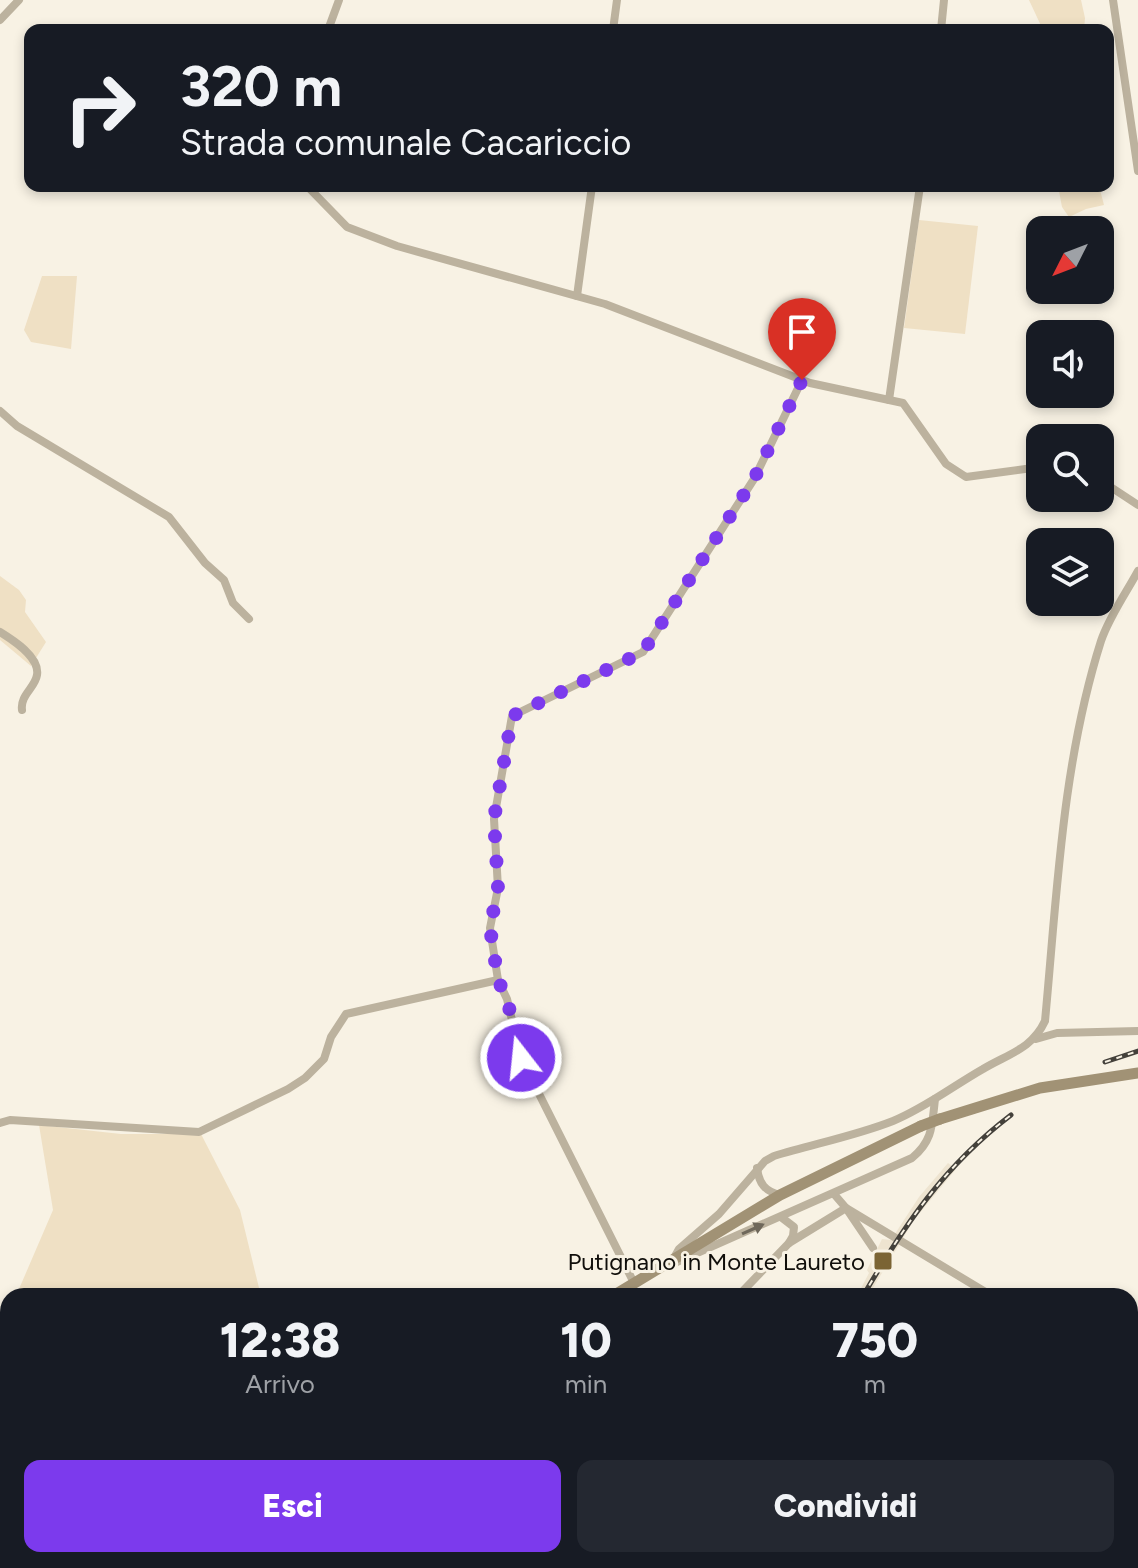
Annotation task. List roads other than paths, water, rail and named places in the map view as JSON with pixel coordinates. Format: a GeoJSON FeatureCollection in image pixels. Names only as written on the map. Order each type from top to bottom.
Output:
{"type":"FeatureCollection","features":[{"type":"Feature","properties":{"kind":"main road"},"geometry":{"type":"LineString","coordinates":[[626,1288],[780,1195],[921,1126],[1040,1088],[1138,1073]]}},
{"type":"Feature","properties":{"kind":"street"},"geometry":{"type":"LineString","coordinates":[[0,20],[19,0]]}},
{"type":"Feature","properties":{"kind":"street"},"geometry":{"type":"LineString","coordinates":[[330,24],[339,0]]}},
{"type":"Feature","properties":{"kind":"street"},"geometry":{"type":"LineString","coordinates":[[614,24],[617,0]]}},
{"type":"Feature","properties":{"kind":"street"},"geometry":{"type":"LineString","coordinates":[[942,24],[944,0]]}},
{"type":"Feature","properties":{"kind":"street"},"geometry":{"type":"LineString","coordinates":[[1113,0],[1138,171]]}},
{"type":"Feature","properties":{"kind":"street"},"geometry":{"type":"LineString","coordinates":[[313,192],[347,227],[397,246],[605,304],[802,380],[903,403],[946,464],[966,477],[1026,469]]}},
{"type":"Feature","properties":{"kind":"street"},"geometry":{"type":"LineString","coordinates":[[577,296],[591,192]]}},
{"type":"Feature","properties":{"kind":"street"},"geometry":{"type":"LineString","coordinates":[[889,400],[919,192]]}},
{"type":"Feature","properties":{"kind":"street"},"geometry":{"type":"LineString","coordinates":[[634,1283],[521,1058],[507,999],[498,980],[490,928],[498,888],[494,819],[512,716],[643,652],[754,479],[802,380]]}},
{"type":"Feature","properties":{"kind":"street"},"geometry":{"type":"LineString","coordinates":[[0,411],[17,426],[169,517],[205,563],[224,580],[233,603],[249,619]]}},
{"type":"Feature","properties":{"kind":"street"},"geometry":{"type":"LineString","coordinates":[[1114,489],[1138,505]]}},
{"type":"Feature","properties":{"kind":"street"},"geometry":{"type":"LineString","coordinates":[[1034,1040],[1045,1021],[1058,858],[1082,716],[1102,638],[1138,571]]}},
{"type":"Feature","properties":{"kind":"street"},"geometry":{"type":"LineString","coordinates":[[0,632],[25,651],[35,664],[37,676],[21,702],[22,710]]}},
{"type":"Feature","properties":{"kind":"street"},"geometry":{"type":"LineString","coordinates":[[0,1123],[10,1120],[199,1132],[305,1078],[324,1059],[331,1037],[346,1014],[498,980]]}},
{"type":"Feature","properties":{"kind":"street"},"geometry":{"type":"LineString","coordinates":[[674,1258],[679,1249],[719,1214],[757,1168],[774,1156],[892,1121],[1034,1040],[1057,1033],[1138,1031]]}},
{"type":"Feature","properties":{"kind":"street"},"geometry":{"type":"LineString","coordinates":[[655,1270],[912,1158],[925,1148],[930,1137],[935,1099]]}},
{"type":"Feature","properties":{"kind":"street"},"geometry":{"type":"LineString","coordinates":[[757,1168],[761,1185],[769,1192],[780,1195]]}},
{"type":"Feature","properties":{"kind":"street"},"geometry":{"type":"LineString","coordinates":[[834,1194],[873,1248]]}},
{"type":"Feature","properties":{"kind":"street"},"geometry":{"type":"LineString","coordinates":[[746,1288],[789,1243],[846,1208]]}},
{"type":"Feature","properties":{"kind":"street"},"geometry":{"type":"LineString","coordinates":[[846,1208],[979,1288]]}},
{"type":"Feature","properties":{"kind":"street"},"geometry":{"type":"LineString","coordinates":[[781,1217],[794,1227],[789,1243]]}},
{"type":"Feature","properties":{"kind":"railway"},"geometry":{"type":"LineString","coordinates":[[1105,1062],[1138,1051]]}},
{"type":"Feature","properties":{"kind":"railway"},"geometry":{"type":"LineString","coordinates":[[868,1288],[894,1245],[946,1176],[987,1134],[1011,1115]]}},
{"type":"Feature","properties":{"kind":"place","name":"Putignano in Monte Laureto"},"geometry":{"type":"Point","coordinates":[883,1261]}}]}
